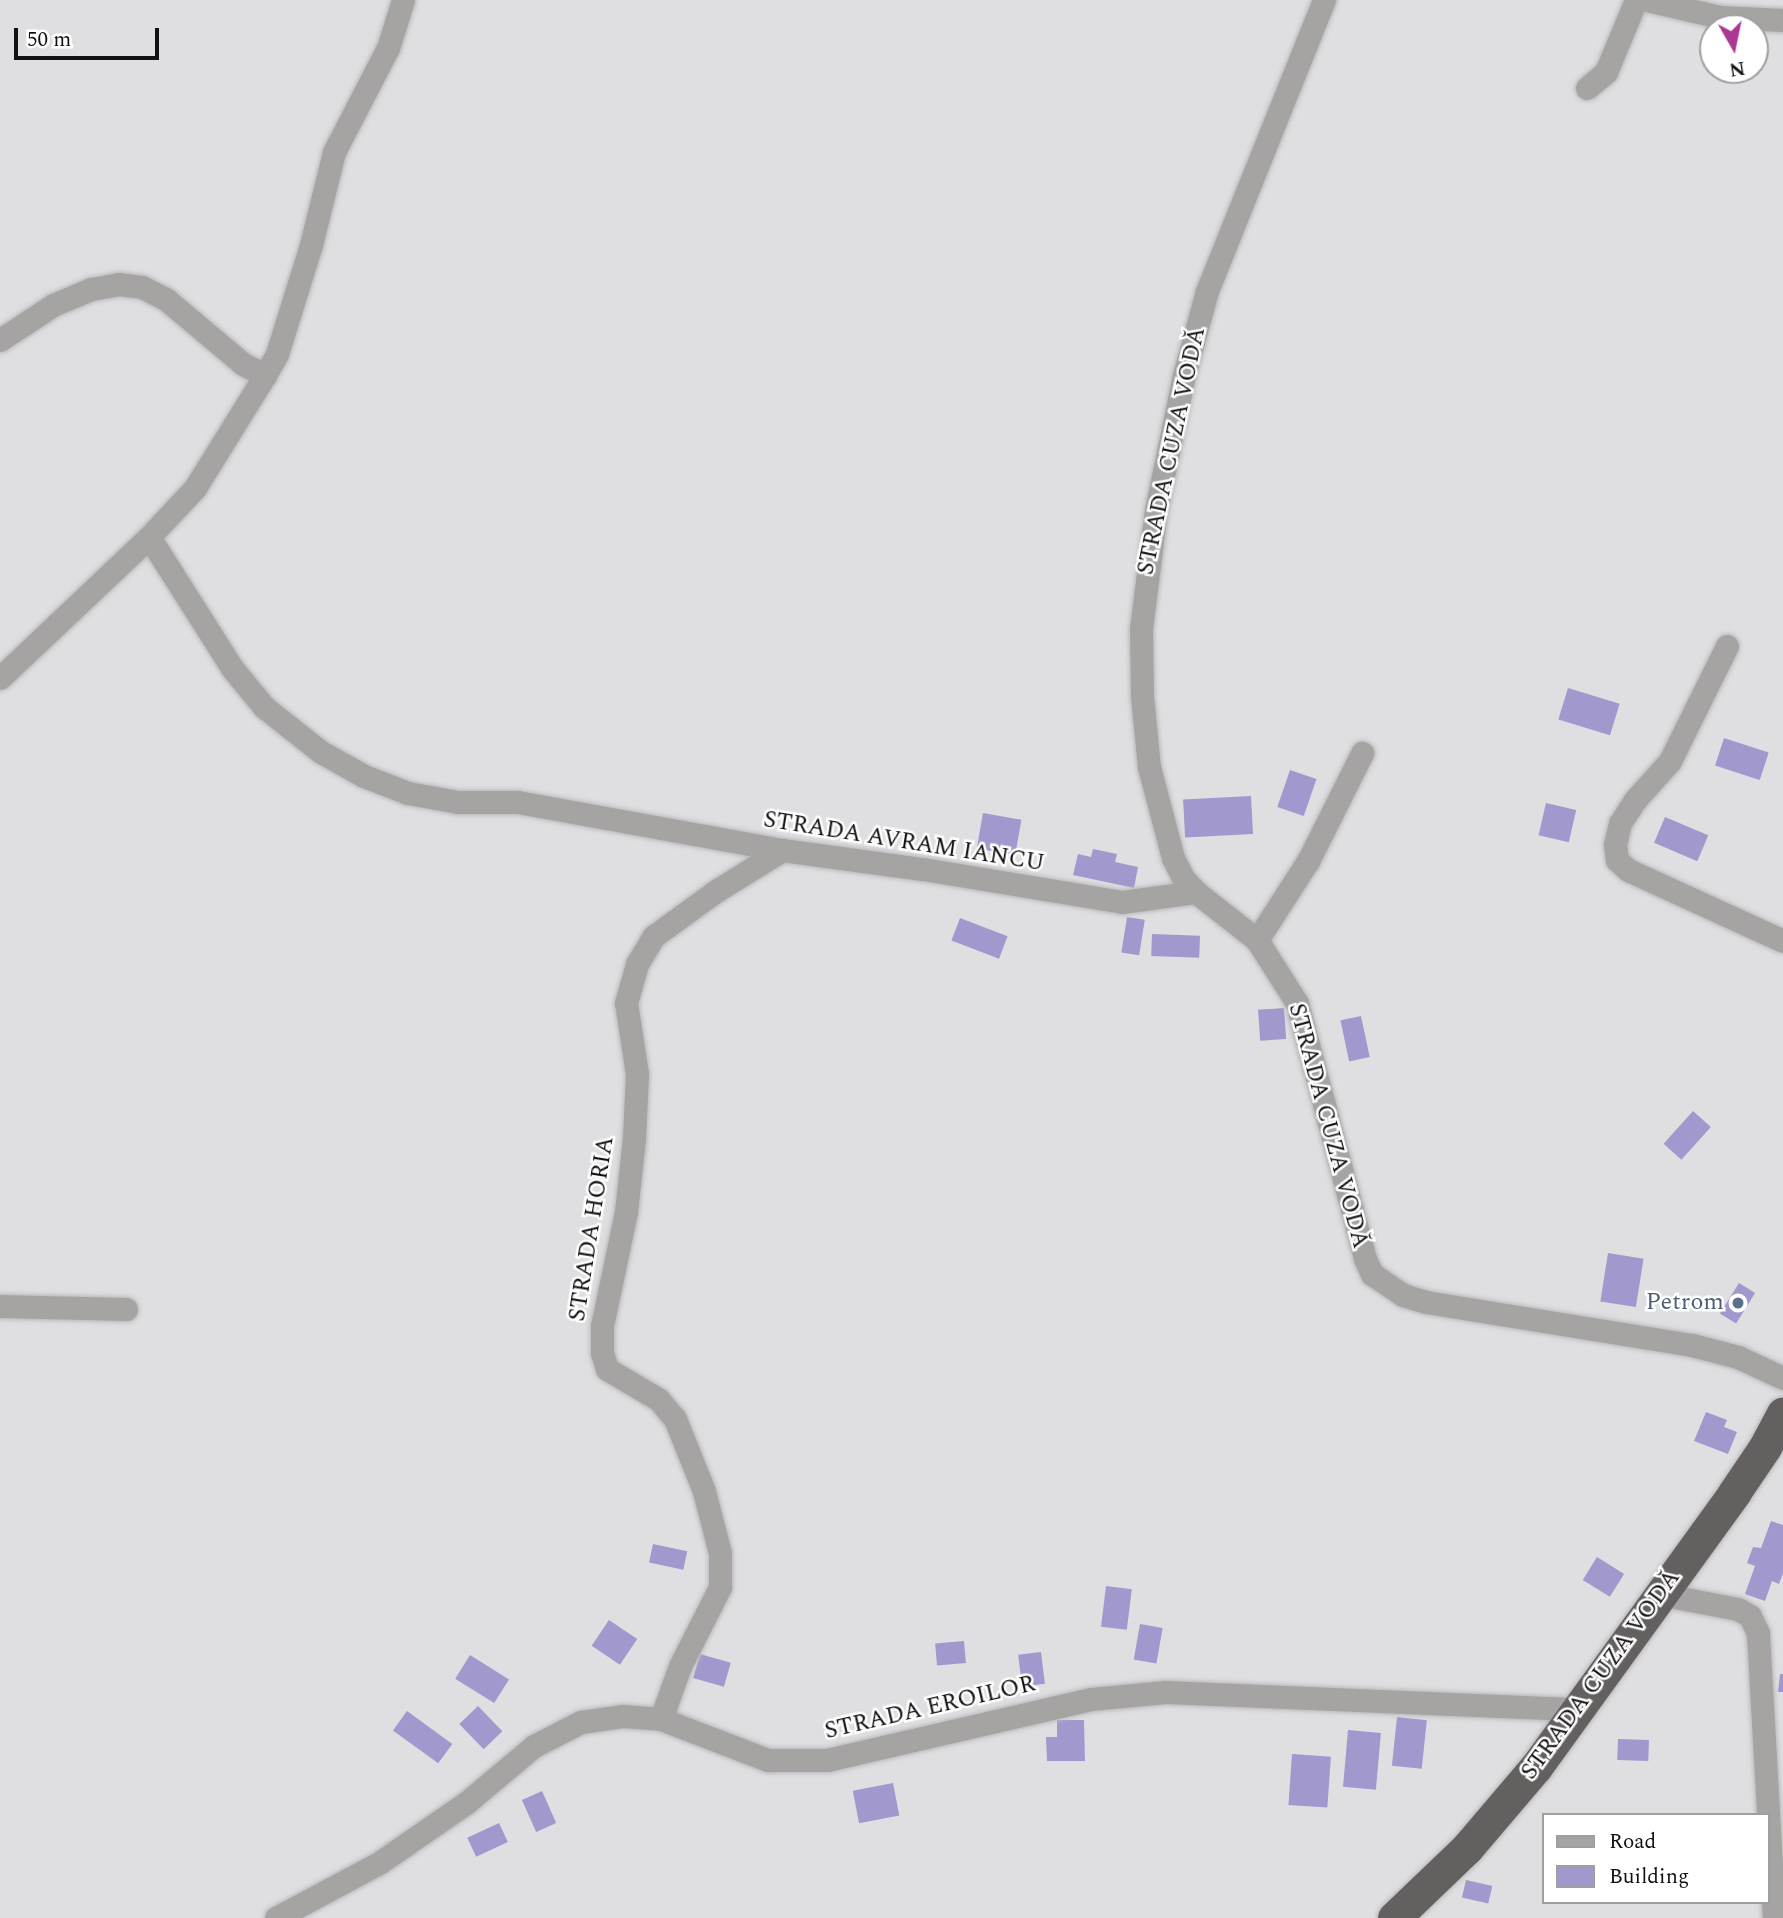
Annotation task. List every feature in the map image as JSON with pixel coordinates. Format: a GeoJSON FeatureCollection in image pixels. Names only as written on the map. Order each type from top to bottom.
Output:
{"type":"FeatureCollection","features":[{"type":"Feature","properties":{"kind":"highway","name":"STRADA CUZA VODĂ"},"geometry":{"type":"LineString","coordinates":[[1394,1918],[1492,1820],[1536,1767],[1734,1493],[1765,1447],[1783,1413]]}},
{"type":"Feature","properties":{"kind":"street"},"geometry":{"type":"LineString","coordinates":[[0,678],[149,537],[195,488],[277,355],[311,245],[334,152],[388,48],[403,0]]}},
{"type":"Feature","properties":{"kind":"street","name":"STRADA CUZA VODĂ"},"geometry":{"type":"LineString","coordinates":[[1324,0],[1207,291],[1184,375],[1156,510],[1140,629],[1142,696],[1149,767],[1173,858],[1183,878],[1196,892],[1257,940],[1297,1003],[1364,1259],[1372,1274],[1403,1295],[1426,1302],[1692,1345],[1738,1357],[1783,1378]]}},
{"type":"Feature","properties":{"kind":"street"},"geometry":{"type":"LineString","coordinates":[[1587,88],[1606,72],[1636,0]]}},
{"type":"Feature","properties":{"kind":"street"},"geometry":{"type":"LineString","coordinates":[[1647,0],[1720,17],[1783,20]]}},
{"type":"Feature","properties":{"kind":"street"},"geometry":{"type":"LineString","coordinates":[[0,340],[53,304],[91,289],[118,285],[142,287],[167,300],[243,364],[265,375]]}},
{"type":"Feature","properties":{"kind":"street","name":"STRADA AVRAM IANCU"},"geometry":{"type":"LineString","coordinates":[[149,537],[232,668],[264,707],[321,752],[364,776],[408,793],[457,802],[518,802],[605,820],[782,850],[923,869],[1122,902],[1196,892]]}},
{"type":"Feature","properties":{"kind":"street"},"geometry":{"type":"LineString","coordinates":[[1727,646],[1676,750],[1620,823],[1615,844],[1617,860],[1628,870],[1783,941]]}},
{"type":"Feature","properties":{"kind":"street"},"geometry":{"type":"LineString","coordinates":[[1257,940],[1308,861],[1362,753]]}},
{"type":"Feature","properties":{"kind":"street","name":"STRADA HORIA"},"geometry":{"type":"LineString","coordinates":[[661,1718],[680,1666],[720,1587],[720,1553],[704,1491],[676,1419],[658,1399],[607,1369],[602,1353],[602,1326],[626,1212],[634,1139],[637,1074],[626,1003],[637,964],[653,936],[716,891],[782,850]]}},
{"type":"Feature","properties":{"kind":"street"},"geometry":{"type":"LineString","coordinates":[[0,1306],[127,1309]]}},
{"type":"Feature","properties":{"kind":"street"},"geometry":{"type":"LineString","coordinates":[[1660,1594],[1738,1609],[1750,1616],[1758,1633],[1768,1813]]}},
{"type":"Feature","properties":{"kind":"street","name":"STRADA EROILOR"},"geometry":{"type":"LineString","coordinates":[[276,1918],[379,1863],[466,1803],[534,1746],[581,1722],[622,1716],[661,1718],[768,1760],[827,1760],[1091,1699],[1166,1692],[1578,1709]]}},
{"type":"Feature","properties":{"kind":"street"},"geometry":{"type":"LineString","coordinates":[[1769,1829],[1774,1918]]}},
{"type":"Feature","properties":{"kind":"building"},"geometry":{"type":"Polygon","coordinates":[[[1568,688],[1620,704],[1610,735],[1558,720],[1568,688]]]}},
{"type":"Feature","properties":{"kind":"building"},"geometry":{"type":"Polygon","coordinates":[[[1724,738],[1769,753],[1760,780],[1715,766],[1724,738]]]}},
{"type":"Feature","properties":{"kind":"building"},"geometry":{"type":"Polygon","coordinates":[[[1290,770],[1316,779],[1304,816],[1277,807],[1290,770]]]}},
{"type":"Feature","properties":{"kind":"building"},"geometry":{"type":"Polygon","coordinates":[[[1251,796],[1253,834],[1185,838],[1183,800],[1251,796]]]}},
{"type":"Feature","properties":{"kind":"building"},"geometry":{"type":"Polygon","coordinates":[[[1546,803],[1576,810],[1569,842],[1539,835],[1546,803]]]}},
{"type":"Feature","properties":{"kind":"building"},"geometry":{"type":"Polygon","coordinates":[[[983,813],[1021,820],[1015,855],[977,848],[983,813]]]}},
{"type":"Feature","properties":{"kind":"building"},"geometry":{"type":"Polygon","coordinates":[[[1665,817],[1708,835],[1697,861],[1654,843],[1665,817]]]}},
{"type":"Feature","properties":{"kind":"building"},"geometry":{"type":"Polygon","coordinates":[[[1093,849],[1117,854],[1115,862],[1138,867],[1134,888],[1073,875],[1078,854],[1091,857],[1093,849]]]}},
{"type":"Feature","properties":{"kind":"building"},"geometry":{"type":"Polygon","coordinates":[[[1127,917],[1145,920],[1139,955],[1121,953],[1127,917]]]}},
{"type":"Feature","properties":{"kind":"building"},"geometry":{"type":"Polygon","coordinates":[[[960,918],[1008,936],[999,959],[951,940],[960,918]]]}},
{"type":"Feature","properties":{"kind":"building"},"geometry":{"type":"Polygon","coordinates":[[[1152,934],[1200,936],[1199,958],[1151,956],[1152,934]]]}},
{"type":"Feature","properties":{"kind":"building"},"geometry":{"type":"Polygon","coordinates":[[[1284,1008],[1286,1039],[1260,1041],[1258,1010],[1284,1008]]]}},
{"type":"Feature","properties":{"kind":"building"},"geometry":{"type":"Polygon","coordinates":[[[1361,1016],[1370,1057],[1349,1061],[1340,1020],[1361,1016]]]}},
{"type":"Feature","properties":{"kind":"building"},"geometry":{"type":"Polygon","coordinates":[[[1693,1111],[1711,1127],[1681,1160],[1664,1144],[1693,1111]]]}},
{"type":"Feature","properties":{"kind":"building"},"geometry":{"type":"Polygon","coordinates":[[[1608,1253],[1644,1259],[1636,1307],[1600,1301],[1608,1253]]]}},
{"type":"Feature","properties":{"kind":"building","name":"Petrom"},"geometry":{"type":"Polygon","coordinates":[[[1739,1283],[1755,1293],[1736,1324],[1720,1314],[1739,1283]]]}},
{"type":"Feature","properties":{"kind":"building"},"geometry":{"type":"Polygon","coordinates":[[[1706,1412],[1727,1420],[1724,1427],[1737,1432],[1728,1454],[1694,1441],[1706,1412]]]}},
{"type":"Feature","properties":{"kind":"building"},"geometry":{"type":"Polygon","coordinates":[[[1771,1521],[1783,1525],[1783,1573],[1779,1584],[1772,1581],[1765,1601],[1745,1594],[1755,1566],[1747,1563],[1753,1547],[1761,1548],[1771,1521]]]}},
{"type":"Feature","properties":{"kind":"building"},"geometry":{"type":"Polygon","coordinates":[[[653,1544],[687,1551],[683,1570],[649,1563],[653,1544]]]}},
{"type":"Feature","properties":{"kind":"building"},"geometry":{"type":"Polygon","coordinates":[[[1597,1557],[1624,1574],[1610,1597],[1583,1580],[1597,1557]]]}},
{"type":"Feature","properties":{"kind":"building"},"geometry":{"type":"Polygon","coordinates":[[[1106,1586],[1132,1589],[1127,1630],[1101,1627],[1106,1586]]]}},
{"type":"Feature","properties":{"kind":"building"},"geometry":{"type":"Polygon","coordinates":[[[609,1620],[637,1639],[620,1665],[592,1646],[609,1620]]]}},
{"type":"Feature","properties":{"kind":"building"},"geometry":{"type":"Polygon","coordinates":[[[1140,1624],[1163,1628],[1156,1663],[1134,1659],[1140,1624]]]}},
{"type":"Feature","properties":{"kind":"building"},"geometry":{"type":"Polygon","coordinates":[[[964,1641],[966,1663],[937,1665],[935,1644],[964,1641]]]}},
{"type":"Feature","properties":{"kind":"building"},"geometry":{"type":"Polygon","coordinates":[[[1041,1652],[1045,1684],[1022,1687],[1018,1655],[1041,1652]]]}},
{"type":"Feature","properties":{"kind":"building"},"geometry":{"type":"Polygon","coordinates":[[[700,1654],[731,1663],[724,1687],[693,1678],[700,1654]]]}},
{"type":"Feature","properties":{"kind":"building"},"geometry":{"type":"Polygon","coordinates":[[[470,1655],[509,1679],[494,1703],[455,1679],[470,1655]]]}},
{"type":"Feature","properties":{"kind":"building"},"geometry":{"type":"Polygon","coordinates":[[[1780,1674],[1783,1674],[1783,1692],[1778,1692],[1780,1674]]]}},
{"type":"Feature","properties":{"kind":"building"},"geometry":{"type":"Polygon","coordinates":[[[478,1706],[502,1731],[484,1749],[459,1724],[478,1706]]]}},
{"type":"Feature","properties":{"kind":"building"},"geometry":{"type":"Polygon","coordinates":[[[407,1711],[452,1744],[438,1763],[393,1730],[407,1711]]]}},
{"type":"Feature","properties":{"kind":"building"},"geometry":{"type":"Polygon","coordinates":[[[1397,1717],[1427,1720],[1422,1769],[1392,1766],[1397,1717]]]}},
{"type":"Feature","properties":{"kind":"building"},"geometry":{"type":"Polygon","coordinates":[[[1057,1720],[1084,1720],[1085,1761],[1047,1761],[1046,1737],[1057,1737],[1057,1720]]]}},
{"type":"Feature","properties":{"kind":"building"},"geometry":{"type":"Polygon","coordinates":[[[1348,1730],[1381,1733],[1376,1790],[1343,1787],[1348,1730]]]}},
{"type":"Feature","properties":{"kind":"building"},"geometry":{"type":"Polygon","coordinates":[[[1618,1739],[1649,1740],[1648,1761],[1617,1760],[1618,1739]]]}},
{"type":"Feature","properties":{"kind":"building"},"geometry":{"type":"Polygon","coordinates":[[[1292,1754],[1331,1757],[1327,1808],[1288,1805],[1292,1754]]]}},
{"type":"Feature","properties":{"kind":"building"},"geometry":{"type":"Polygon","coordinates":[[[893,1783],[899,1815],[859,1823],[853,1791],[893,1783]]]}},
{"type":"Feature","properties":{"kind":"building"},"geometry":{"type":"Polygon","coordinates":[[[542,1791],[556,1823],[536,1832],[522,1800],[542,1791]]]}},
{"type":"Feature","properties":{"kind":"building"},"geometry":{"type":"Polygon","coordinates":[[[499,1823],[508,1842],[476,1857],[467,1838],[499,1823]]]}},
{"type":"Feature","properties":{"kind":"building"},"geometry":{"type":"Polygon","coordinates":[[[1466,1880],[1492,1886],[1488,1904],[1462,1898],[1466,1880]]]}},
{"type":"Feature","properties":{"kind":"place","name":"Petrom"},"geometry":{"type":"Point","coordinates":[1738,1303]}}]}
